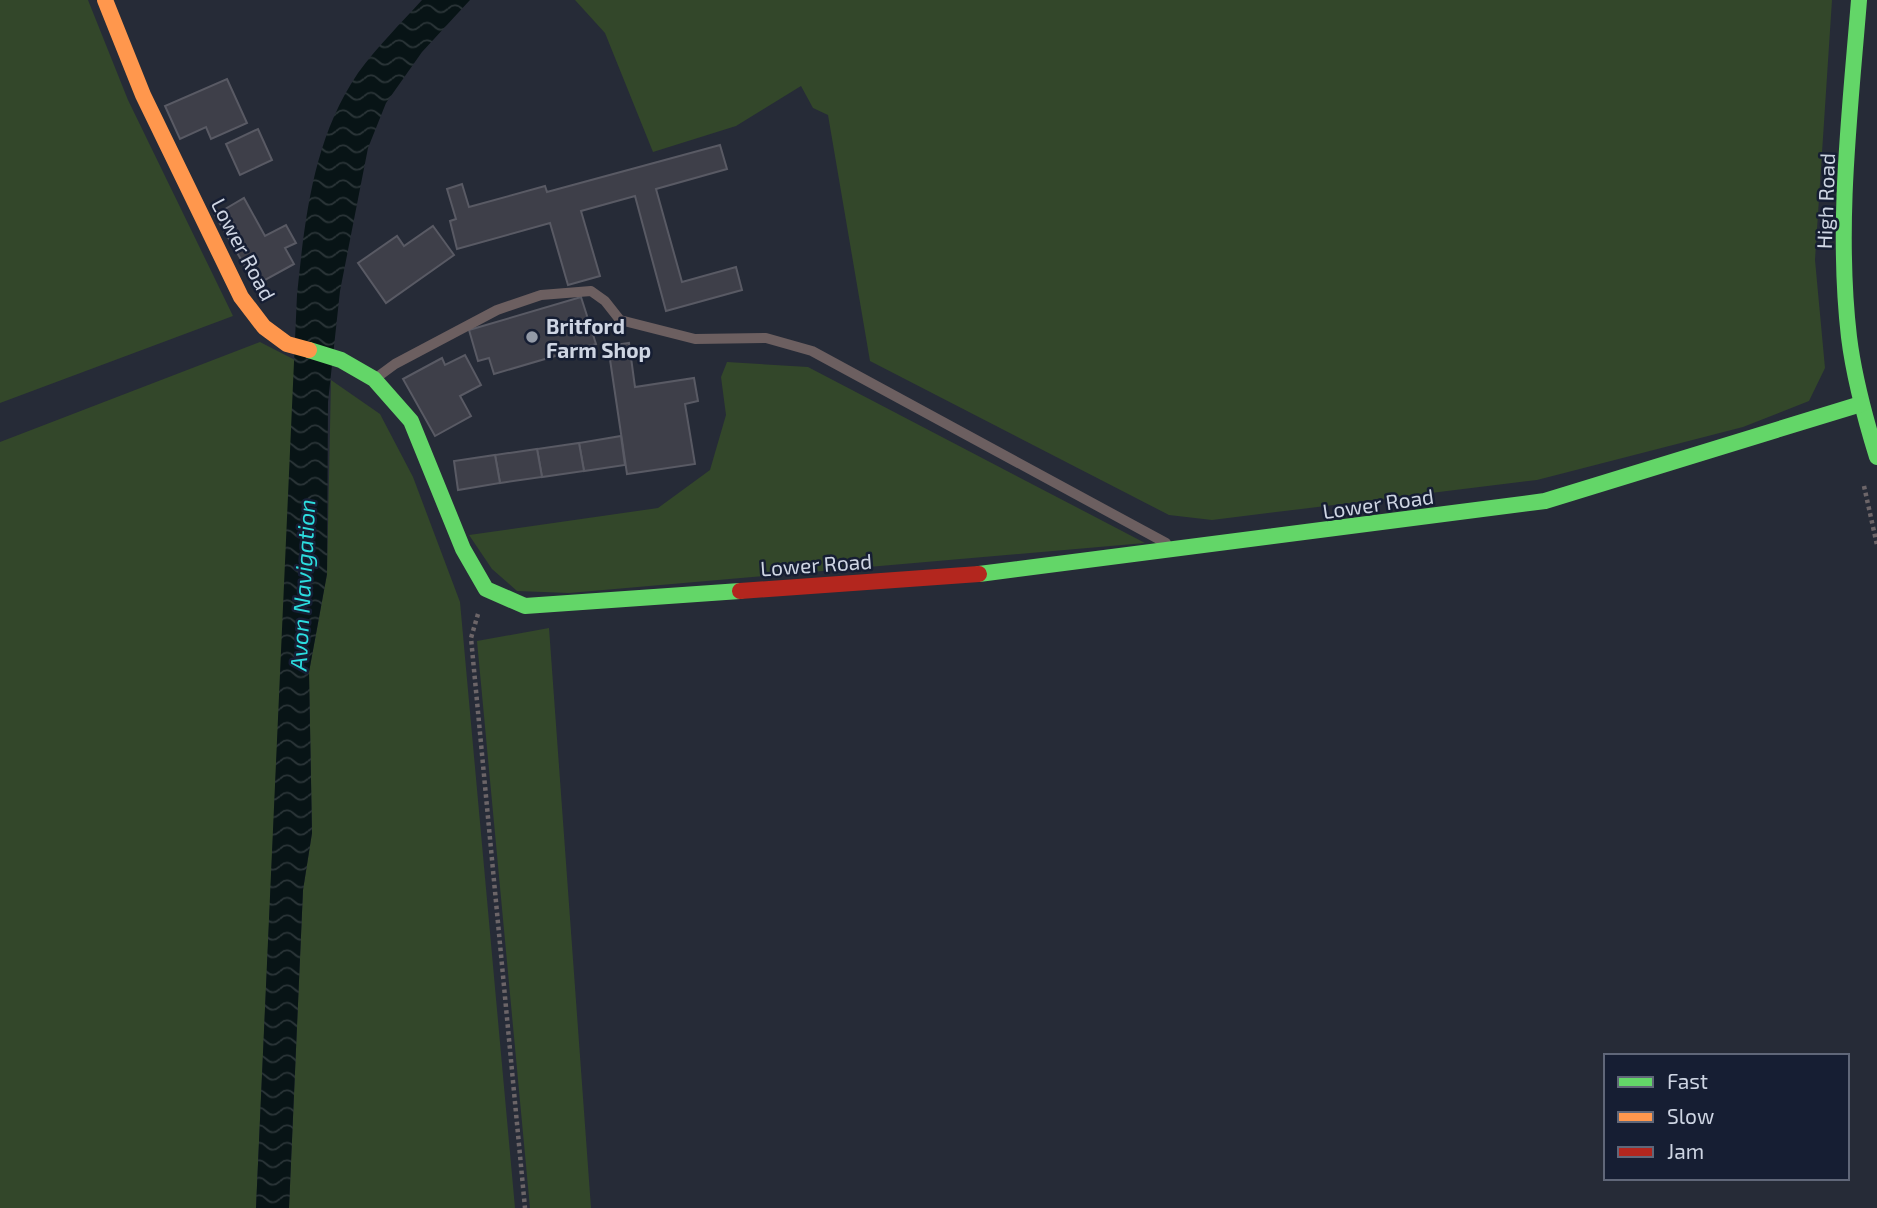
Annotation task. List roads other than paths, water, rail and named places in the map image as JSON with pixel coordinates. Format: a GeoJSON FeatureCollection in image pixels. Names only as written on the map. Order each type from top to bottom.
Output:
{"type":"FeatureCollection","features":[{"type":"Feature","properties":{"kind":"main road","name":"Lower Road"},"geometry":{"type":"LineString","coordinates":[[105,0],[143,95],[241,297],[264,327],[288,344],[341,360],[374,380],[411,421],[463,549],[486,589],[525,606],[1017,570],[1181,551],[1545,501],[1861,404]]}},
{"type":"Feature","properties":{"kind":"main road","name":"High Road"},"geometry":{"type":"LineString","coordinates":[[1859,0],[1844,220],[1844,268],[1849,337],[1861,404],[1877,457]]}},
{"type":"Feature","properties":{"kind":"lane"},"geometry":{"type":"LineString","coordinates":[[374,380],[395,364],[497,310],[541,295],[591,291],[605,301],[620,320],[695,339],[766,338],[812,351],[1181,551]]}},
{"type":"Feature","properties":{"kind":"water","name":"Avon Navigation"},"geometry":{"type":"Polygon","coordinates":[[[422,0],[470,0],[422,52],[386,103],[368,148],[340,291],[328,402],[327,574],[309,672],[312,833],[303,890],[289,1208],[256,1208],[297,295],[304,237],[321,152],[343,98],[365,63],[422,0]]]}},
{"type":"Feature","properties":{"kind":"place","name":"Britford Farm Shop"},"geometry":{"type":"Point","coordinates":[532,337]}}]}
